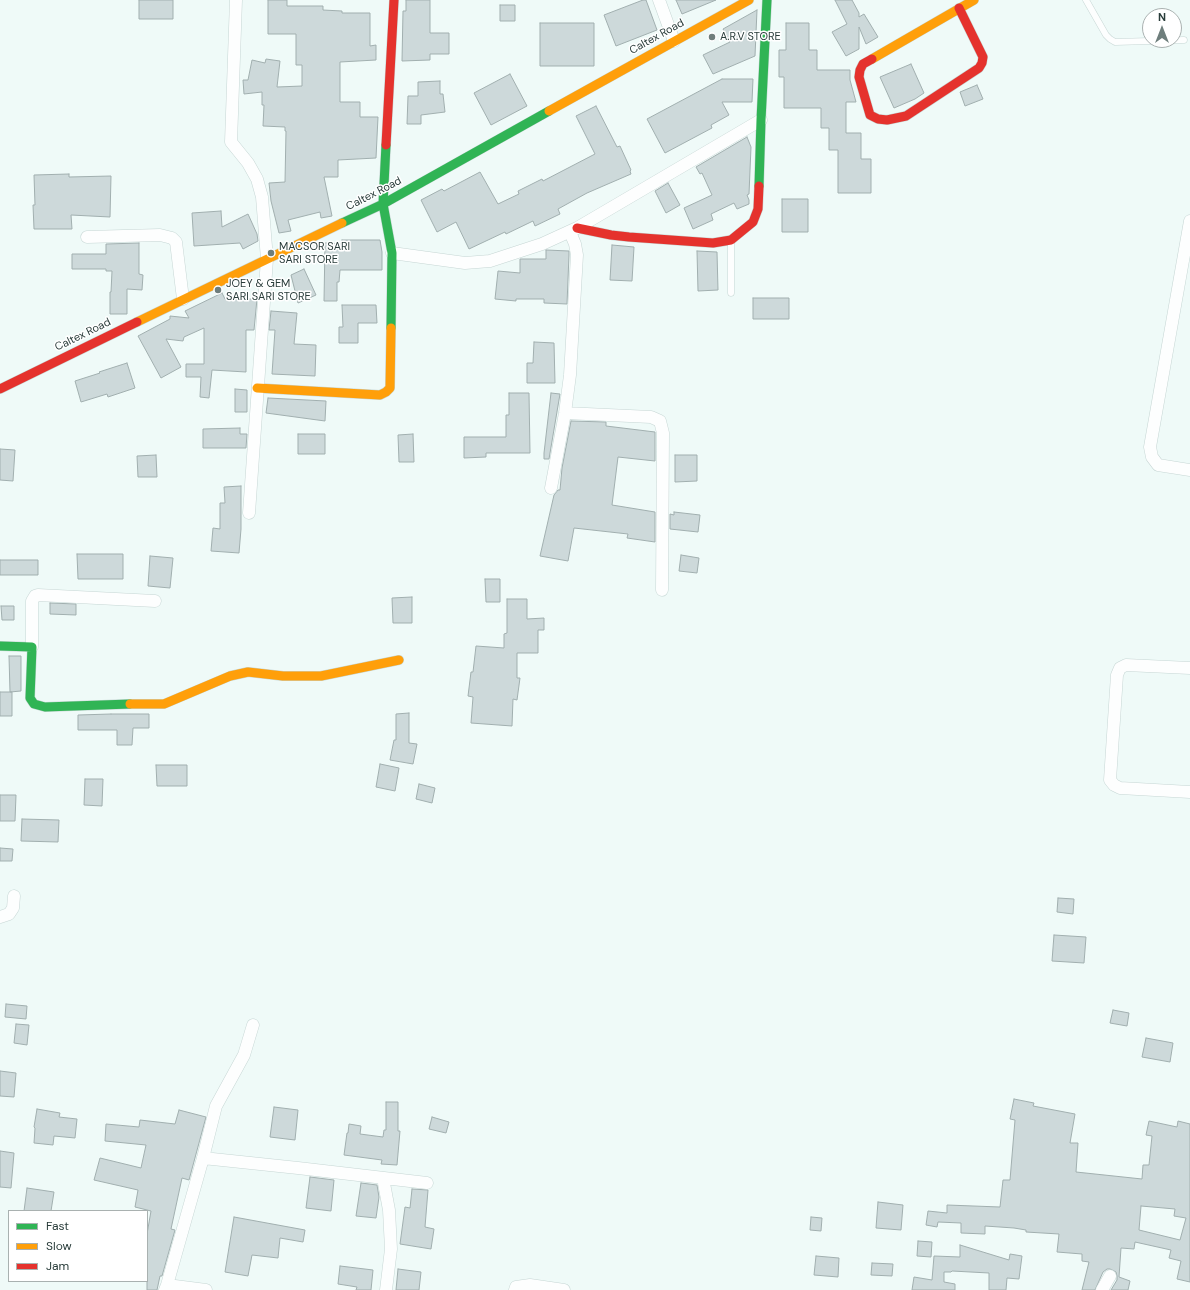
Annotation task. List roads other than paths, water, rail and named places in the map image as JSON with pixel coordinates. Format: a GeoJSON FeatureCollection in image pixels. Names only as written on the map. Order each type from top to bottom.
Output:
{"type":"FeatureCollection","features":[{"type":"Feature","properties":{"kind":"street"},"geometry":{"type":"LineString","coordinates":[[236,0],[231,142],[248,163],[257,180],[262,196],[267,259],[249,513]]}},
{"type":"Feature","properties":{"kind":"street"},"geometry":{"type":"LineString","coordinates":[[257,388],[380,395],[390,388],[392,253],[384,204],[394,0]]}},
{"type":"Feature","properties":{"kind":"street"},"geometry":{"type":"LineString","coordinates":[[659,0],[674,41]]}},
{"type":"Feature","properties":{"kind":"street","name":"Caltex Road"},"geometry":{"type":"LineString","coordinates":[[0,389],[183,299],[384,204],[749,0]]}},
{"type":"Feature","properties":{"kind":"street"},"geometry":{"type":"LineString","coordinates":[[574,230],[653,239],[713,243],[731,240],[752,222],[758,209],[760,194],[761,120],[768,0]]}},
{"type":"Feature","properties":{"kind":"street"},"geometry":{"type":"LineString","coordinates":[[959,8],[983,57],[979,68],[906,116],[887,120],[878,119],[870,115],[859,77],[863,64],[959,8],[974,0]]}},
{"type":"Feature","properties":{"kind":"street"},"geometry":{"type":"LineString","coordinates":[[392,253],[465,263],[490,260],[542,244],[574,230],[761,120]]}},
{"type":"Feature","properties":{"kind":"street"},"geometry":{"type":"LineString","coordinates":[[1190,221],[1150,447],[1152,457],[1158,465],[1190,470]]}},
{"type":"Feature","properties":{"kind":"street"},"geometry":{"type":"LineString","coordinates":[[551,488],[565,413],[570,375],[577,255],[574,230]]}},
{"type":"Feature","properties":{"kind":"street"},"geometry":{"type":"LineString","coordinates":[[87,237],[160,235],[172,238],[176,242],[183,299]]}},
{"type":"Feature","properties":{"kind":"street"},"geometry":{"type":"LineString","coordinates":[[565,413],[651,417],[660,421],[663,433],[662,590]]}},
{"type":"Feature","properties":{"kind":"street"},"geometry":{"type":"LineString","coordinates":[[155,601],[35,596],[32,601],[30,698],[34,704],[45,706],[164,704],[230,676],[248,672],[283,676],[321,676],[399,660]]}},
{"type":"Feature","properties":{"kind":"street"},"geometry":{"type":"LineString","coordinates":[[0,646],[32,647]]}},
{"type":"Feature","properties":{"kind":"street"},"geometry":{"type":"LineString","coordinates":[[1190,668],[1126,665],[1120,668],[1117,675],[1110,780],[1114,785],[1120,788],[1190,792]]}},
{"type":"Feature","properties":{"kind":"street"},"geometry":{"type":"LineString","coordinates":[[0,917],[9,914],[13,908],[14,896]]}},
{"type":"Feature","properties":{"kind":"street"},"geometry":{"type":"LineString","coordinates":[[206,1290],[166,1288],[203,1158],[216,1106],[244,1055],[253,1025]]}},
{"type":"Feature","properties":{"kind":"street"},"geometry":{"type":"LineString","coordinates":[[203,1158],[427,1183]]}},
{"type":"Feature","properties":{"kind":"street"},"geometry":{"type":"LineString","coordinates":[[384,1178],[389,1210],[391,1249],[386,1290]]}},
{"type":"Feature","properties":{"kind":"street"},"geometry":{"type":"LineString","coordinates":[[1102,1290],[1110,1276]]}},
{"type":"Feature","properties":{"kind":"street"},"geometry":{"type":"LineString","coordinates":[[515,1290],[516,1287],[530,1285],[564,1290]]}},
{"type":"Feature","properties":{"kind":"lane"},"geometry":{"type":"LineString","coordinates":[[1086,0],[1106,35],[1116,42],[1184,40]]}},
{"type":"Feature","properties":{"kind":"lane"},"geometry":{"type":"LineString","coordinates":[[731,240],[731,293]]}},
{"type":"Feature","properties":{"kind":"place","name":"A.R.V STORE"},"geometry":{"type":"Point","coordinates":[712,37]}},
{"type":"Feature","properties":{"kind":"place","name":"MACSOR SARI SARI STORE"},"geometry":{"type":"Point","coordinates":[271,253]}},
{"type":"Feature","properties":{"kind":"place","name":"JOEY & GEM SARI SARI STORE"},"geometry":{"type":"Point","coordinates":[218,290]}}]}
